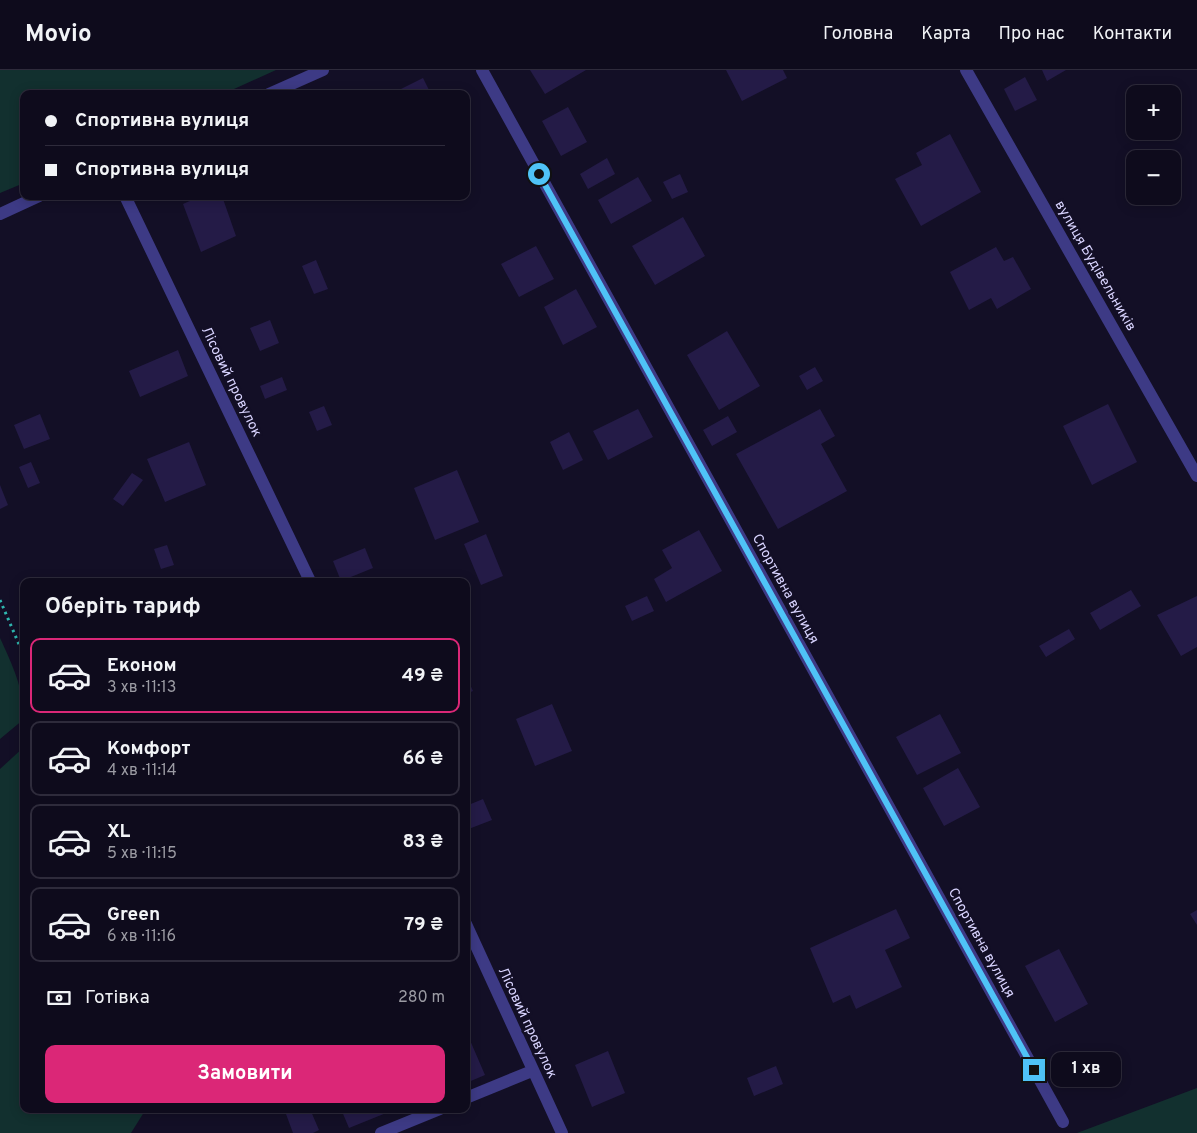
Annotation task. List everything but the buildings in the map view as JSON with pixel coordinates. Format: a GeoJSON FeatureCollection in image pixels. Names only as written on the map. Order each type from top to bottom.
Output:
{"type":"FeatureCollection","features":[{"type":"Feature","properties":{"kind":"street"},"geometry":{"type":"LineString","coordinates":[[278,90],[323,70]]}},
{"type":"Feature","properties":{"kind":"street","name":"Спортивна вулиця"},"geometry":{"type":"LineString","coordinates":[[482,70],[1063,1122]]}},
{"type":"Feature","properties":{"kind":"street","name":"вулиця Будівельників"},"geometry":{"type":"LineString","coordinates":[[966,70],[1197,476]]}},
{"type":"Feature","properties":{"kind":"street"},"geometry":{"type":"LineString","coordinates":[[0,214],[30,200]]}},
{"type":"Feature","properties":{"kind":"street","name":"Лісовий провулок"},"geometry":{"type":"LineString","coordinates":[[127,200],[309,578]]}},
{"type":"Feature","properties":{"kind":"street","name":"Лісовий провулок"},"geometry":{"type":"LineString","coordinates":[[470,933],[562,1133]]}},
{"type":"Feature","properties":{"kind":"street"},"geometry":{"type":"LineString","coordinates":[[470,1096],[532,1071]]}},
{"type":"Feature","properties":{"kind":"street"},"geometry":{"type":"LineString","coordinates":[[381,1133],[430,1113]]}},
{"type":"Feature","properties":{"kind":"path"},"geometry":{"type":"LineString","coordinates":[[0,600],[20,647]]}},
{"type":"Feature","properties":{"kind":"green space"},"geometry":{"type":"Polygon","coordinates":[[[0,70],[276,70],[232,90],[20,90],[20,185],[0,193],[0,70]]]}},
{"type":"Feature","properties":{"kind":"green space"},"geometry":{"type":"Polygon","coordinates":[[[0,638],[20,687],[20,722],[0,739],[0,638]]]}},
{"type":"Feature","properties":{"kind":"green space"},"geometry":{"type":"Polygon","coordinates":[[[20,751],[20,1113],[144,1113],[131,1133],[0,1133],[0,769],[20,751]]]}},
{"type":"Feature","properties":{"kind":"green space"},"geometry":{"type":"Polygon","coordinates":[[[1197,1088],[1197,1133],[1077,1133],[1197,1088]]]}},
{"type":"Feature","properties":{"kind":"route"},"geometry":{"type":"LineString","coordinates":[[539,174],[1034,1070]]}}]}
